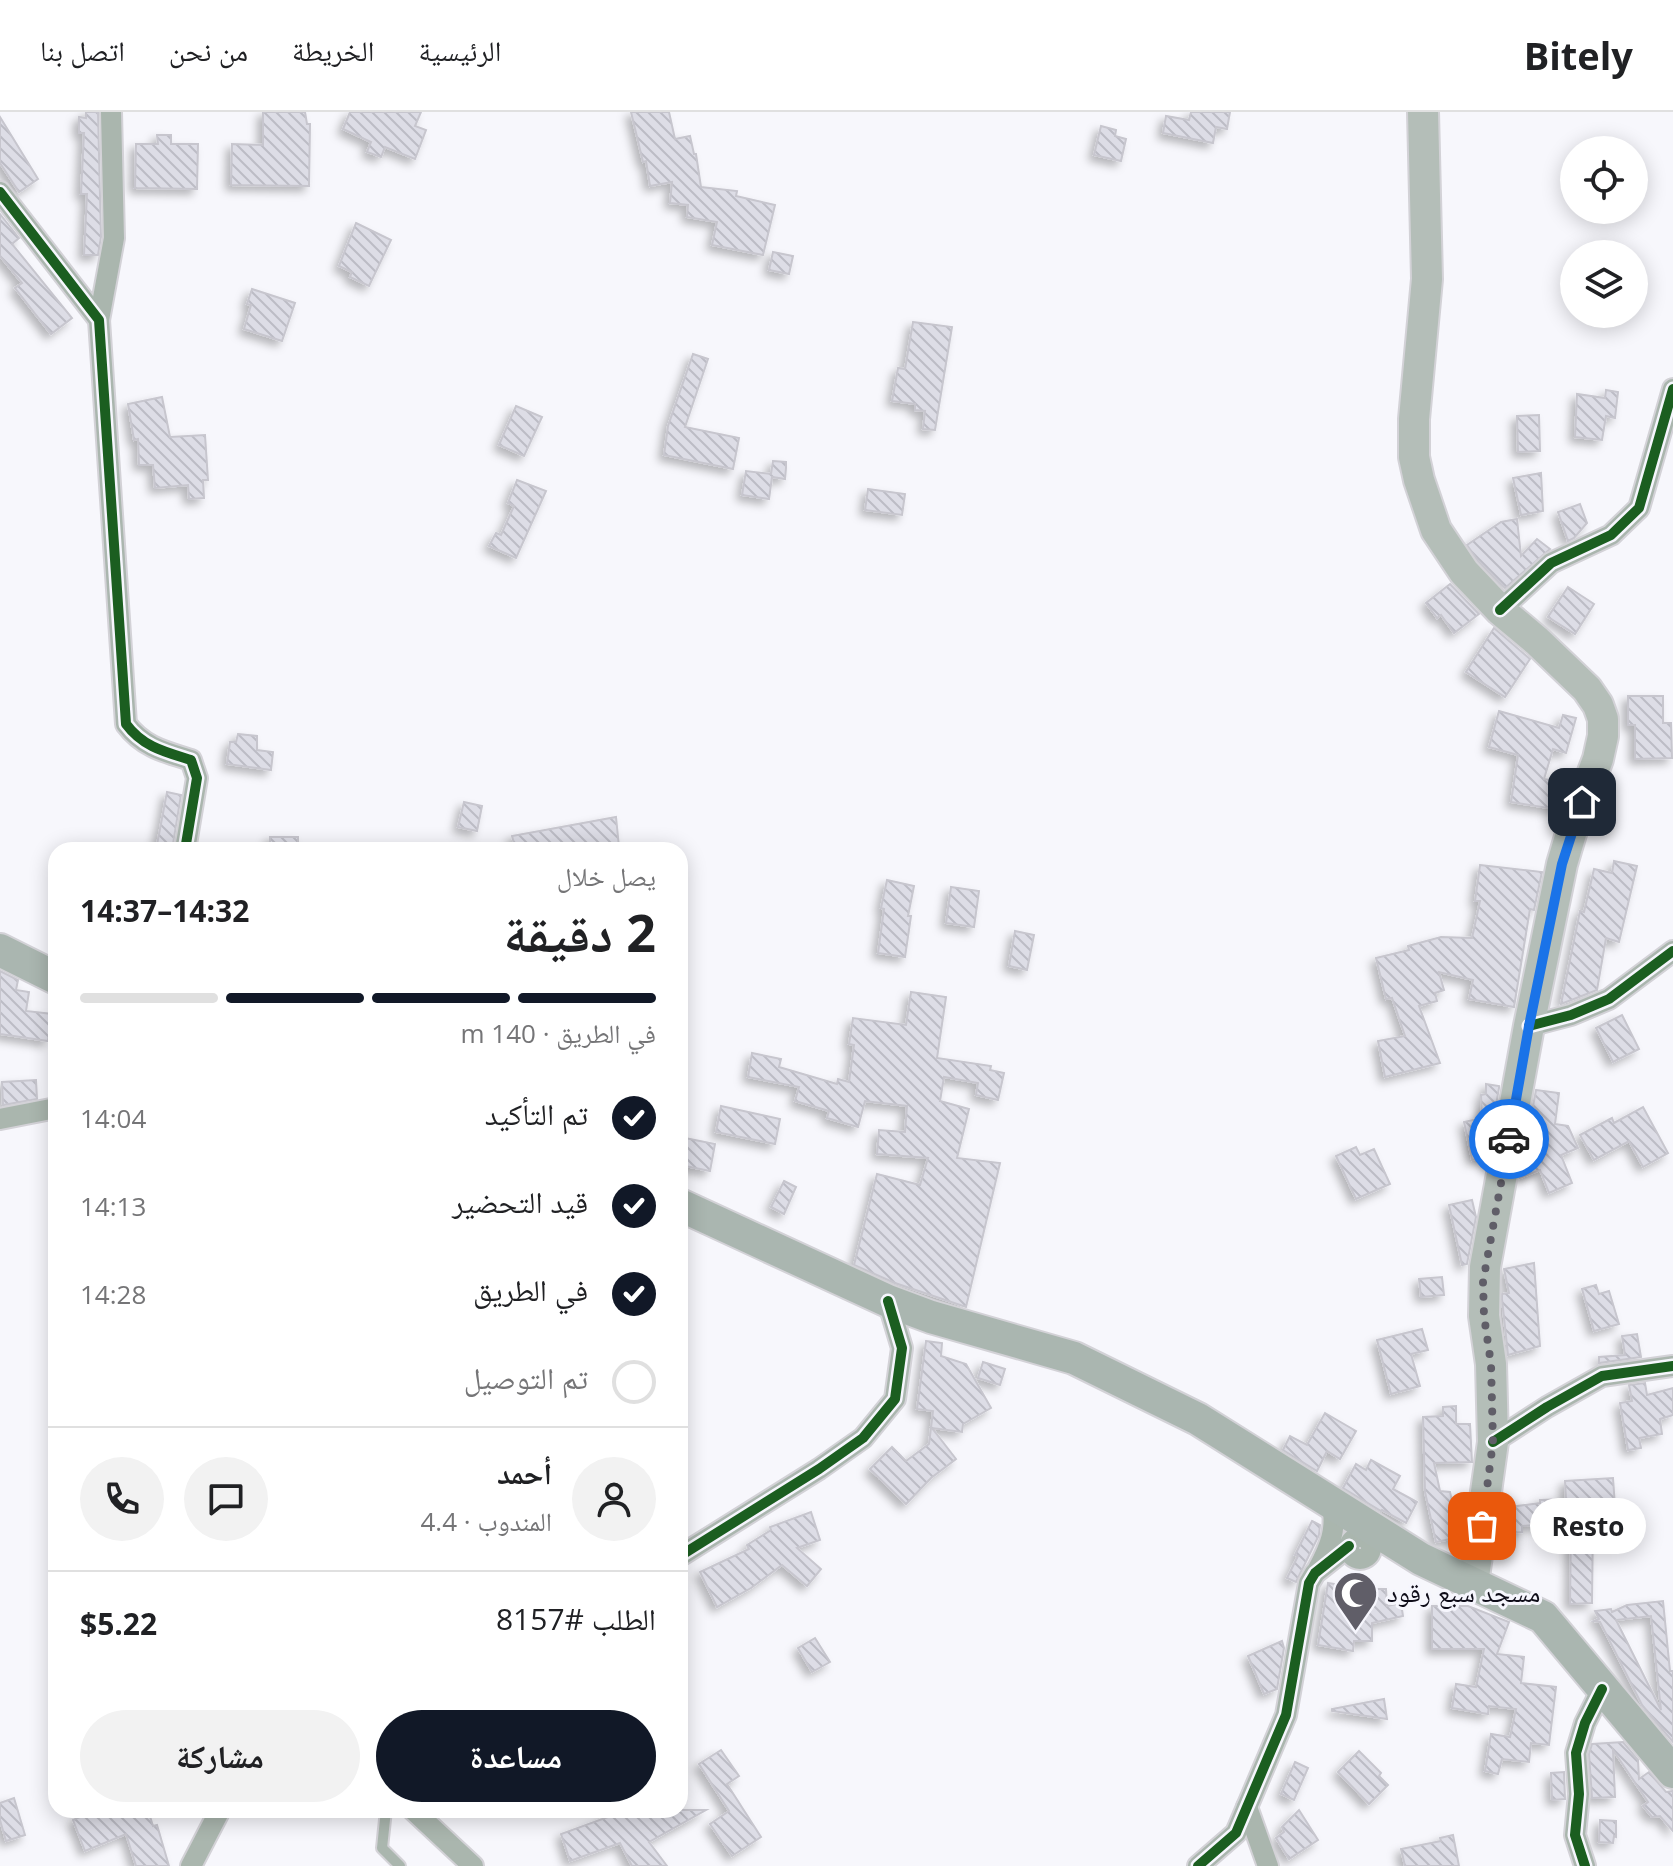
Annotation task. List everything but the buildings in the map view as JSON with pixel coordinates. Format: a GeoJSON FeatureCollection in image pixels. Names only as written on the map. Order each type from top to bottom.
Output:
{"type":"FeatureCollection","features":[{"type":"Feature","properties":{"kind":"main road"},"geometry":{"type":"LineString","coordinates":[[1423,112],[1427,279],[1414,419],[1414,457],[1436,530],[1464,572],[1500,610],[1587,689],[1603,719],[1598,759],[1562,864],[1483,1282],[1491,1364],[1493,1442],[1473,1584]]}},
{"type":"Feature","properties":{"kind":"main road"},"geometry":{"type":"LineString","coordinates":[[0,950],[48,974]]}},
{"type":"Feature","properties":{"kind":"main road"},"geometry":{"type":"LineString","coordinates":[[688,1209],[888,1301],[931,1317],[1074,1358],[1198,1419],[1421,1559],[1543,1617],[1670,1766]]}},
{"type":"Feature","properties":{"kind":"street"},"geometry":{"type":"LineString","coordinates":[[111,112],[114,238],[99,320],[126,724],[148,746],[191,760],[197,778],[186,842]]}},
{"type":"Feature","properties":{"kind":"street"},"geometry":{"type":"LineString","coordinates":[[0,192],[99,320]]}},
{"type":"Feature","properties":{"kind":"street"},"geometry":{"type":"LineString","coordinates":[[1500,610],[1551,563],[1611,535],[1639,508],[1673,389]]}},
{"type":"Feature","properties":{"kind":"street"},"geometry":{"type":"LineString","coordinates":[[1529,1026],[1571,1015],[1609,999],[1673,951]]}},
{"type":"Feature","properties":{"kind":"street"},"geometry":{"type":"LineString","coordinates":[[0,1119],[48,1110]]}},
{"type":"Feature","properties":{"kind":"street"},"geometry":{"type":"LineString","coordinates":[[688,1551],[863,1438],[895,1399],[902,1348],[888,1301]]}},
{"type":"Feature","properties":{"kind":"street"},"geometry":{"type":"LineString","coordinates":[[902,1348],[915,1330],[931,1317]]}},
{"type":"Feature","properties":{"kind":"street"},"geometry":{"type":"LineString","coordinates":[[1493,1442],[1602,1376],[1673,1366]]}},
{"type":"Feature","properties":{"kind":"street"},"geometry":{"type":"LineString","coordinates":[[1332,1505],[1357,1549]]}},
{"type":"Feature","properties":{"kind":"street"},"geometry":{"type":"LineString","coordinates":[[1198,1866],[1236,1833],[1286,1715],[1306,1594],[1320,1570],[1336,1522],[1332,1505]]}},
{"type":"Feature","properties":{"kind":"street"},"geometry":{"type":"LineString","coordinates":[[1320,1570],[1357,1549],[1421,1559]]}},
{"type":"Feature","properties":{"kind":"street"},"geometry":{"type":"LineString","coordinates":[[1582,1866],[1575,1835],[1579,1794],[1576,1753],[1585,1723],[1602,1689]]}},
{"type":"Feature","properties":{"kind":"street"},"geometry":{"type":"LineString","coordinates":[[1247,1807],[1268,1866]]}},
{"type":"Feature","properties":{"kind":"street"},"geometry":{"type":"LineString","coordinates":[[191,1866],[216,1818]]}},
{"type":"Feature","properties":{"kind":"street"},"geometry":{"type":"LineString","coordinates":[[422,1818],[473,1866]]}},
{"type":"Feature","properties":{"kind":"lane"},"geometry":{"type":"LineString","coordinates":[[385,1818],[382,1848],[400,1866]]}},
{"type":"Feature","properties":{"kind":"cycle path"},"geometry":{"type":"LineString","coordinates":[[0,192],[99,320],[126,724],[147,743],[191,760],[197,778],[186,842]]}},
{"type":"Feature","properties":{"kind":"cycle path"},"geometry":{"type":"LineString","coordinates":[[1500,610],[1551,563],[1611,535],[1639,508],[1673,389]]}},
{"type":"Feature","properties":{"kind":"cycle path"},"geometry":{"type":"LineString","coordinates":[[1529,1026],[1571,1015],[1609,999],[1673,951]]}},
{"type":"Feature","properties":{"kind":"cycle path"},"geometry":{"type":"LineString","coordinates":[[688,1551],[863,1438],[895,1399],[902,1348],[888,1301]]}},
{"type":"Feature","properties":{"kind":"cycle path"},"geometry":{"type":"LineString","coordinates":[[1493,1442],[1602,1376],[1673,1366]]}},
{"type":"Feature","properties":{"kind":"cycle path"},"geometry":{"type":"LineString","coordinates":[[1198,1866],[1236,1833],[1286,1715],[1309,1583],[1315,1573],[1349,1546]]}},
{"type":"Feature","properties":{"kind":"cycle path"},"geometry":{"type":"LineString","coordinates":[[1585,1866],[1575,1835],[1579,1794],[1576,1753],[1585,1723],[1602,1689]]}},
{"type":"Feature","properties":{"kind":"way so far"},"geometry":{"type":"LineString","coordinates":[[1482,1526],[1493,1442],[1491,1364],[1483,1282],[1509,1139]]}},
{"type":"Feature","properties":{"kind":"place","name":"Resto"},"geometry":{"type":"Point","coordinates":[1482,1526]}},
{"type":"Feature","properties":{"kind":"place","name":"مسجد سبع رقود"},"geometry":{"type":"Point","coordinates":[1356,1632]}},
{"type":"Feature","properties":{"kind":"route"},"geometry":{"type":"LineString","coordinates":[[1509,1139],[1562,864],[1582,802]]}}]}
